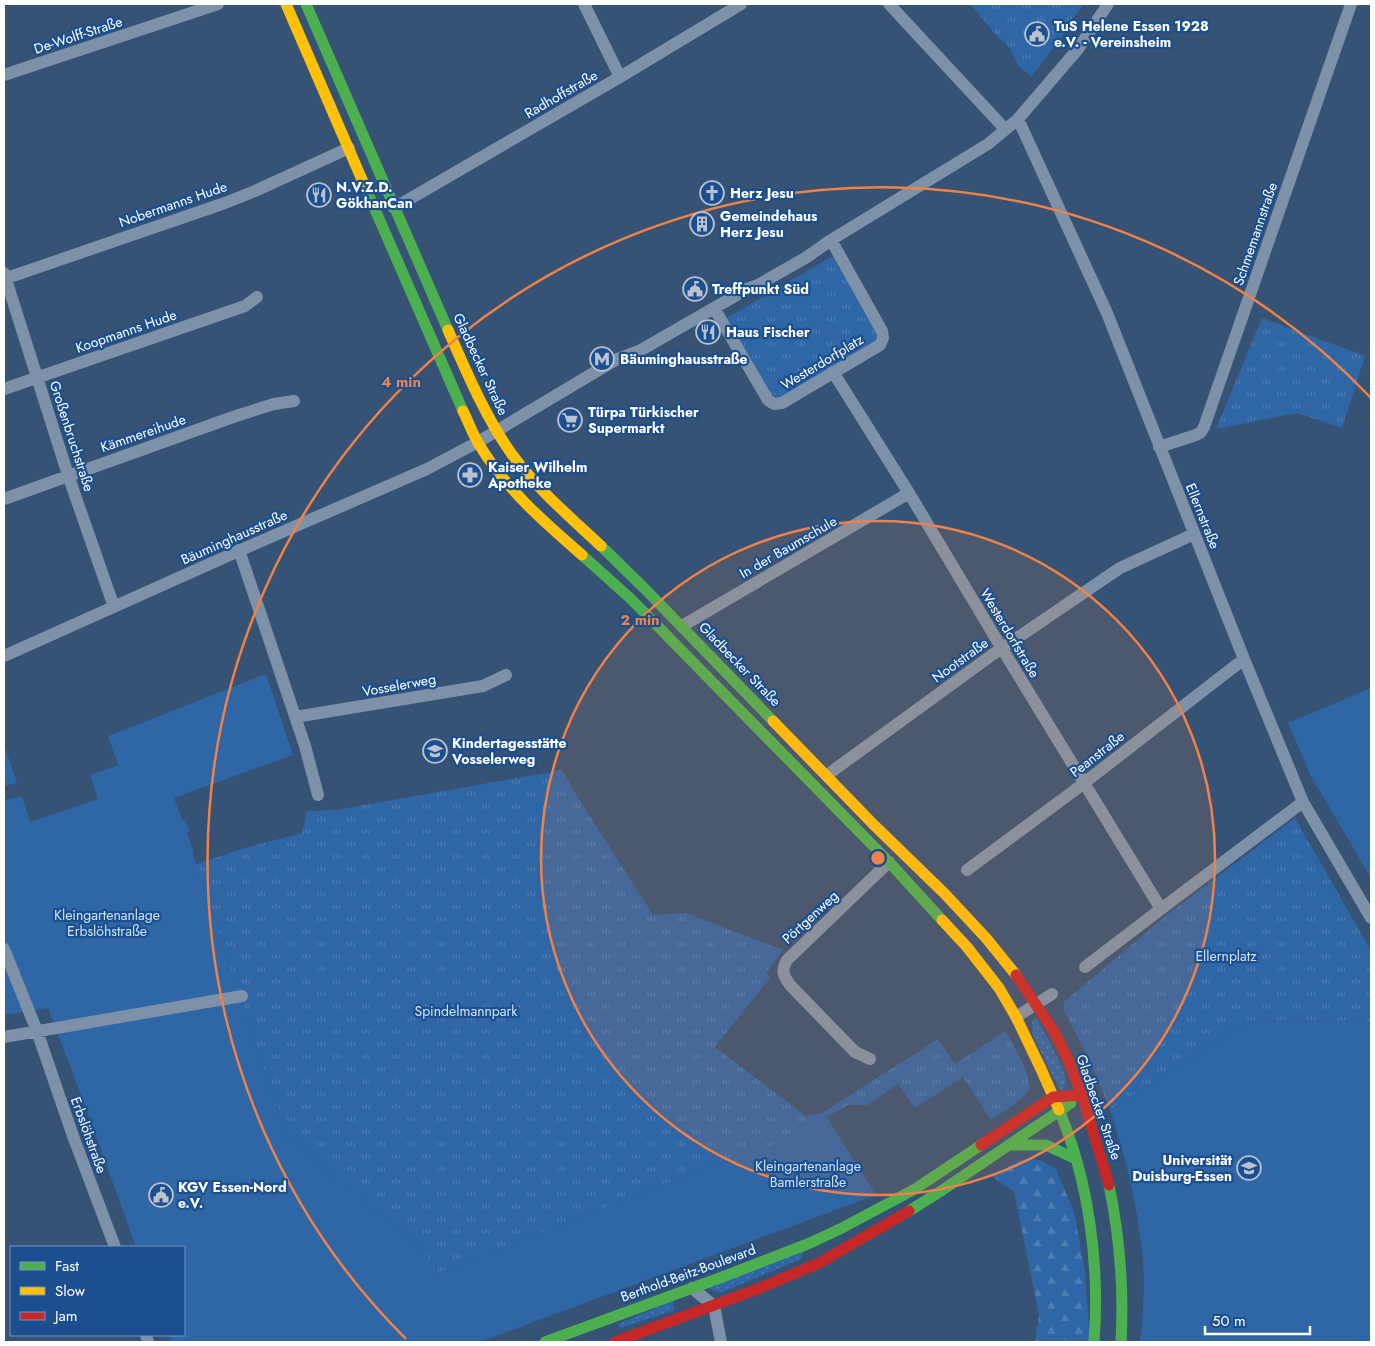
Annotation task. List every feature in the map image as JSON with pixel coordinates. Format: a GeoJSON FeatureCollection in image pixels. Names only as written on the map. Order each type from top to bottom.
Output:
{"type":"FeatureCollection","features":[{"type":"Feature","properties":{"kind":"main road"},"geometry":{"type":"LineString","coordinates":[[286,4],[438,357],[478,442],[494,467],[512,490],[542,520],[631,599],[889,862],[968,948],[999,988],[1016,1017],[1045,1077],[1060,1112],[1076,1159],[1085,1194],[1094,1264],[1096,1316],[1094,1342]]}},
{"type":"Feature","properties":{"kind":"main road","name":"Gladbecker Straße"},"geometry":{"type":"LineString","coordinates":[[306,4],[463,365],[497,431],[516,460],[540,487],[682,626],[874,825],[945,894],[986,938],[1022,982],[1055,1033],[1082,1095],[1109,1186],[1118,1232],[1122,1276],[1121,1342]]}},
{"type":"Feature","properties":{"kind":"main road"},"geometry":{"type":"LineString","coordinates":[[1032,1111],[1042,1090],[1045,1077]]}},
{"type":"Feature","properties":{"kind":"main road"},"geometry":{"type":"LineString","coordinates":[[615,1342],[714,1306],[819,1263],[941,1191],[1060,1112],[1082,1095]]}},
{"type":"Feature","properties":{"kind":"main road","name":"Berthold-Beitz-Boulevard"},"geometry":{"type":"LineString","coordinates":[[544,1342],[810,1243],[914,1189],[1053,1097],[1082,1095]]}},
{"type":"Feature","properties":{"kind":"main road"},"geometry":{"type":"LineString","coordinates":[[1010,1145],[1046,1145],[1076,1159]]}},
{"type":"Feature","properties":{"kind":"main road"},"geometry":{"type":"LineString","coordinates":[[840,1229],[840,1236],[844,1239],[867,1236]]}},
{"type":"Feature","properties":{"kind":"main road"},"geometry":{"type":"LineString","coordinates":[[810,1243],[819,1263]]}},
{"type":"Feature","properties":{"kind":"street","name":"De-Wolff-Straße"},"geometry":{"type":"LineString","coordinates":[[4,75],[218,4]]}},
{"type":"Feature","properties":{"kind":"street"},"geometry":{"type":"LineString","coordinates":[[584,4],[620,77]]}},
{"type":"Feature","properties":{"kind":"street","name":"Radhoffstraße"},"geometry":{"type":"LineString","coordinates":[[394,208],[620,77],[741,4]]}},
{"type":"Feature","properties":{"kind":"street"},"geometry":{"type":"LineString","coordinates":[[889,4],[1005,130]]}},
{"type":"Feature","properties":{"kind":"street","name":"Bäuminghausstraße"},"geometry":{"type":"LineString","coordinates":[[4,656],[239,550],[413,475],[478,442],[617,359],[641,350],[747,289],[758,286],[988,144],[1018,119],[1078,49],[1108,4]]}},
{"type":"Feature","properties":{"kind":"street","name":"Schmemannstraße"},"geometry":{"type":"LineString","coordinates":[[1159,447],[1196,435],[1204,427],[1351,4]]}},
{"type":"Feature","properties":{"kind":"street","name":"Ellernstraße"},"geometry":{"type":"LineString","coordinates":[[1018,119],[1106,313],[1303,802],[1371,918]]}},
{"type":"Feature","properties":{"kind":"street","name":"Nobermanns Hude"},"geometry":{"type":"LineString","coordinates":[[4,277],[225,203],[349,148]]}},
{"type":"Feature","properties":{"kind":"street","name":"Westerdorfplatz"},"geometry":{"type":"LineString","coordinates":[[714,308],[768,400],[774,404],[782,403],[880,344],[884,338],[882,331],[831,240]]}},
{"type":"Feature","properties":{"kind":"street","name":"Großenbruchstraße"},"geometry":{"type":"LineString","coordinates":[[4,277],[68,476],[114,607]]}},
{"type":"Feature","properties":{"kind":"street","name":"Koopmanns Hude"},"geometry":{"type":"LineString","coordinates":[[4,389],[246,306],[257,297]]}},
{"type":"Feature","properties":{"kind":"street","name":"Westerdorfstraße"},"geometry":{"type":"LineString","coordinates":[[833,372],[909,493],[1160,909]]}},
{"type":"Feature","properties":{"kind":"street","name":"Kämmereihude"},"geometry":{"type":"LineString","coordinates":[[4,499],[274,404],[294,402]]}},
{"type":"Feature","properties":{"kind":"street","name":"In der Baumschule"},"geometry":{"type":"LineString","coordinates":[[682,626],[909,493]]}},
{"type":"Feature","properties":{"kind":"street","name":"Nootstraße"},"geometry":{"type":"LineString","coordinates":[[827,775],[1002,648],[1120,568],[1194,534]]}},
{"type":"Feature","properties":{"kind":"street"},"geometry":{"type":"LineString","coordinates":[[239,550],[305,746],[318,795]]}},
{"type":"Feature","properties":{"kind":"street","name":"Peanstraße"},"geometry":{"type":"LineString","coordinates":[[967,870],[1084,783],[1244,659]]}},
{"type":"Feature","properties":{"kind":"street","name":"Vosselerweg"},"geometry":{"type":"LineString","coordinates":[[295,717],[483,686],[506,675]]}},
{"type":"Feature","properties":{"kind":"street"},"geometry":{"type":"LineString","coordinates":[[1085,967],[1303,802]]}},
{"type":"Feature","properties":{"kind":"street","name":"Pörtgenweg"},"geometry":{"type":"LineString","coordinates":[[870,1059],[855,1052],[790,985],[784,977],[783,967],[786,960],[889,862]]}},
{"type":"Feature","properties":{"kind":"street","name":"Erbslöhstraße"},"geometry":{"type":"LineString","coordinates":[[4,949],[37,1031],[114,1246]]}},
{"type":"Feature","properties":{"kind":"street"},"geometry":{"type":"LineString","coordinates":[[1016,1017],[1052,994]]}},
{"type":"Feature","properties":{"kind":"street"},"geometry":{"type":"LineString","coordinates":[[4,1037],[242,996]]}},
{"type":"Feature","properties":{"kind":"street"},"geometry":{"type":"LineString","coordinates":[[692,1288],[714,1306],[721,1342]]}},
{"type":"Feature","properties":{"kind":"green space"},"geometry":{"type":"Polygon","coordinates":[[[970,4],[1083,4],[1061,38],[1031,77],[1018,65],[1009,47],[970,4]]]}},
{"type":"Feature","properties":{"kind":"green space"},"geometry":{"type":"Polygon","coordinates":[[[833,256],[877,333],[875,342],[779,398],[772,395],[727,318],[833,256]]]}},
{"type":"Feature","properties":{"kind":"green space"},"geometry":{"type":"Polygon","coordinates":[[[1262,318],[1365,356],[1342,428],[1297,413],[1216,429],[1262,318]]]}},
{"type":"Feature","properties":{"kind":"green space","name":"Kleingartenanlage Erbslöhstraße"},"geometry":{"type":"Polygon","coordinates":[[[266,674],[293,755],[174,798],[182,820],[185,819],[190,832],[187,833],[193,854],[286,1135],[292,1140],[298,1139],[336,1178],[414,1240],[436,1267],[438,1273],[751,1150],[763,1151],[812,1121],[826,1116],[876,1195],[480,1342],[171,1342],[168,1336],[185,1336],[185,1246],[136,1246],[48,1008],[4,1015],[4,800],[22,796],[30,822],[98,799],[90,775],[118,765],[108,736],[266,674]]]}},
{"type":"Feature","properties":{"kind":"green space"},"geometry":{"type":"Polygon","coordinates":[[[1371,688],[1371,878],[1311,776],[1288,723],[1371,688]]]}},
{"type":"Feature","properties":{"kind":"green space"},"geometry":{"type":"Polygon","coordinates":[[[4,744],[17,783],[4,786],[4,744]]]}},
{"type":"Feature","properties":{"kind":"green space","name":"Spindelmannpark"},"geometry":{"type":"Polygon","coordinates":[[[562,770],[653,915],[686,913],[783,950],[766,973],[770,978],[715,1047],[806,1116],[822,1113],[938,1039],[955,1064],[1005,1031],[1028,1075],[1029,1088],[1027,1092],[1013,1106],[991,1120],[963,1077],[915,1108],[898,1084],[867,1105],[848,1105],[825,1118],[812,1121],[763,1151],[437,1274],[436,1267],[336,1178],[298,1139],[292,1140],[286,1135],[196,864],[248,847],[302,833],[307,811],[336,810],[562,770]]]}},
{"type":"Feature","properties":{"kind":"green space","name":"Ellernplatz"},"geometry":{"type":"Polygon","coordinates":[[[1295,818],[1371,951],[1371,1021],[1249,1020],[1110,1110],[1089,1058],[1063,1009],[1064,1002],[1167,915],[1295,818]]]}},
{"type":"Feature","properties":{"kind":"green space"},"geometry":{"type":"Polygon","coordinates":[[[1036,1017],[1058,1058],[1067,1080],[1062,1094],[1033,1036],[1032,1021],[1036,1017]]]}},
{"type":"Feature","properties":{"kind":"green space","name":"Universität Duisburg-Essen"},"geometry":{"type":"Polygon","coordinates":[[[1249,1020],[1371,1021],[1371,1342],[1140,1342],[1144,1292],[1141,1243],[1131,1185],[1110,1110],[1249,1020]]]}},
{"type":"Feature","properties":{"kind":"green space"},"geometry":{"type":"Polygon","coordinates":[[[1040,1160],[1056,1169],[1074,1212],[1085,1271],[1090,1342],[1035,1342],[1039,1315],[1014,1192],[992,1176],[1019,1161],[1040,1160]]]}},
{"type":"Feature","properties":{"kind":"green space"},"geometry":{"type":"Polygon","coordinates":[[[804,1250],[801,1259],[720,1293],[708,1288],[804,1250]]]}},
{"type":"Feature","properties":{"kind":"green space"},"geometry":{"type":"Polygon","coordinates":[[[672,1301],[675,1310],[620,1328],[618,1324],[672,1301]]]}},
{"type":"Feature","properties":{"kind":"traffic: fast"},"geometry":{"type":"LineString","coordinates":[[306,4],[448,330]]}},
{"type":"Feature","properties":{"kind":"traffic: fast"},"geometry":{"type":"LineString","coordinates":[[363,182],[463,411]]}},
{"type":"Feature","properties":{"kind":"traffic: fast"},"geometry":{"type":"LineString","coordinates":[[601,546],[773,721]]}},
{"type":"Feature","properties":{"kind":"traffic: fast"},"geometry":{"type":"LineString","coordinates":[[582,555],[631,599],[889,862],[942,920]]}},
{"type":"Feature","properties":{"kind":"traffic: fast"},"geometry":{"type":"LineString","coordinates":[[909,1211],[1071,1103]]}},
{"type":"Feature","properties":{"kind":"traffic: fast"},"geometry":{"type":"LineString","coordinates":[[1059,1110],[1078,1166],[1090,1224],[1095,1284],[1094,1342]]}},
{"type":"Feature","properties":{"kind":"traffic: fast"},"geometry":{"type":"LineString","coordinates":[[545,1342],[810,1243],[915,1189],[981,1145]]}},
{"type":"Feature","properties":{"kind":"traffic: fast"},"geometry":{"type":"LineString","coordinates":[[1010,1145],[1046,1145],[1076,1159]]}},
{"type":"Feature","properties":{"kind":"traffic: fast"},"geometry":{"type":"LineString","coordinates":[[1109,1185],[1120,1263],[1122,1302],[1121,1342]]}},
{"type":"Feature","properties":{"kind":"traffic: slow"},"geometry":{"type":"LineString","coordinates":[[286,4],[363,182]]}},
{"type":"Feature","properties":{"kind":"traffic: slow"},"geometry":{"type":"LineString","coordinates":[[448,330],[484,409],[511,453],[542,490],[601,546]]}},
{"type":"Feature","properties":{"kind":"traffic: slow"},"geometry":{"type":"LineString","coordinates":[[463,411],[478,442],[502,477],[540,517],[582,555]]}},
{"type":"Feature","properties":{"kind":"traffic: slow"},"geometry":{"type":"LineString","coordinates":[[773,721],[874,825],[945,894],[986,938],[1016,975]]}},
{"type":"Feature","properties":{"kind":"traffic: slow"},"geometry":{"type":"LineString","coordinates":[[942,920],[967,947],[999,988],[1016,1017],[1059,1110]]}},
{"type":"Feature","properties":{"kind":"traffic: jam"},"geometry":{"type":"LineString","coordinates":[[1016,975],[1055,1033],[1069,1062],[1082,1095],[1109,1185]]}},
{"type":"Feature","properties":{"kind":"traffic: jam"},"geometry":{"type":"LineString","coordinates":[[981,1145],[1053,1097],[1082,1095]]}},
{"type":"Feature","properties":{"kind":"traffic: jam"},"geometry":{"type":"LineString","coordinates":[[615,1342],[760,1288],[819,1263],[909,1211]]}},
{"type":"Feature","properties":{"kind":"place","name":"TuS Helene Essen 1928 e.V. - Vereinsheim"},"geometry":{"type":"Point","coordinates":[1037,34]}},
{"type":"Feature","properties":{"kind":"place","name":"Herz Jesu"},"geometry":{"type":"Point","coordinates":[712,193]}},
{"type":"Feature","properties":{"kind":"place","name":"N.V.Z.D. GökhanCan"},"geometry":{"type":"Point","coordinates":[319,195]}},
{"type":"Feature","properties":{"kind":"place","name":"Gemeindehaus Herz Jesu"},"geometry":{"type":"Point","coordinates":[702,224]}},
{"type":"Feature","properties":{"kind":"place","name":"Treffpunkt Süd"},"geometry":{"type":"Point","coordinates":[695,289]}},
{"type":"Feature","properties":{"kind":"place","name":"Haus Fischer"},"geometry":{"type":"Point","coordinates":[708,332]}},
{"type":"Feature","properties":{"kind":"place","name":"Bäuminghausstraße"},"geometry":{"type":"Point","coordinates":[602,359]}},
{"type":"Feature","properties":{"kind":"place","name":"Türpa Türkischer Supermarkt"},"geometry":{"type":"Point","coordinates":[570,420]}},
{"type":"Feature","properties":{"kind":"place","name":"Kaiser Wilhelm Apotheke"},"geometry":{"type":"Point","coordinates":[470,475]}},
{"type":"Feature","properties":{"kind":"place","name":"Kindertagesstätte Vosselerweg"},"geometry":{"type":"Point","coordinates":[435,751]}},
{"type":"Feature","properties":{"kind":"place","name":"Universität Duisburg-Essen"},"geometry":{"type":"Point","coordinates":[1249,1168]}},
{"type":"Feature","properties":{"kind":"place","name":"KGV Essen-Nord e.V."},"geometry":{"type":"Point","coordinates":[161,1195]}},
{"type":"Feature","properties":{"kind":"park label","name":"Kleingartenanlage Bamlerstraße"},"geometry":{"type":"Point","coordinates":[808,1174]}}]}
